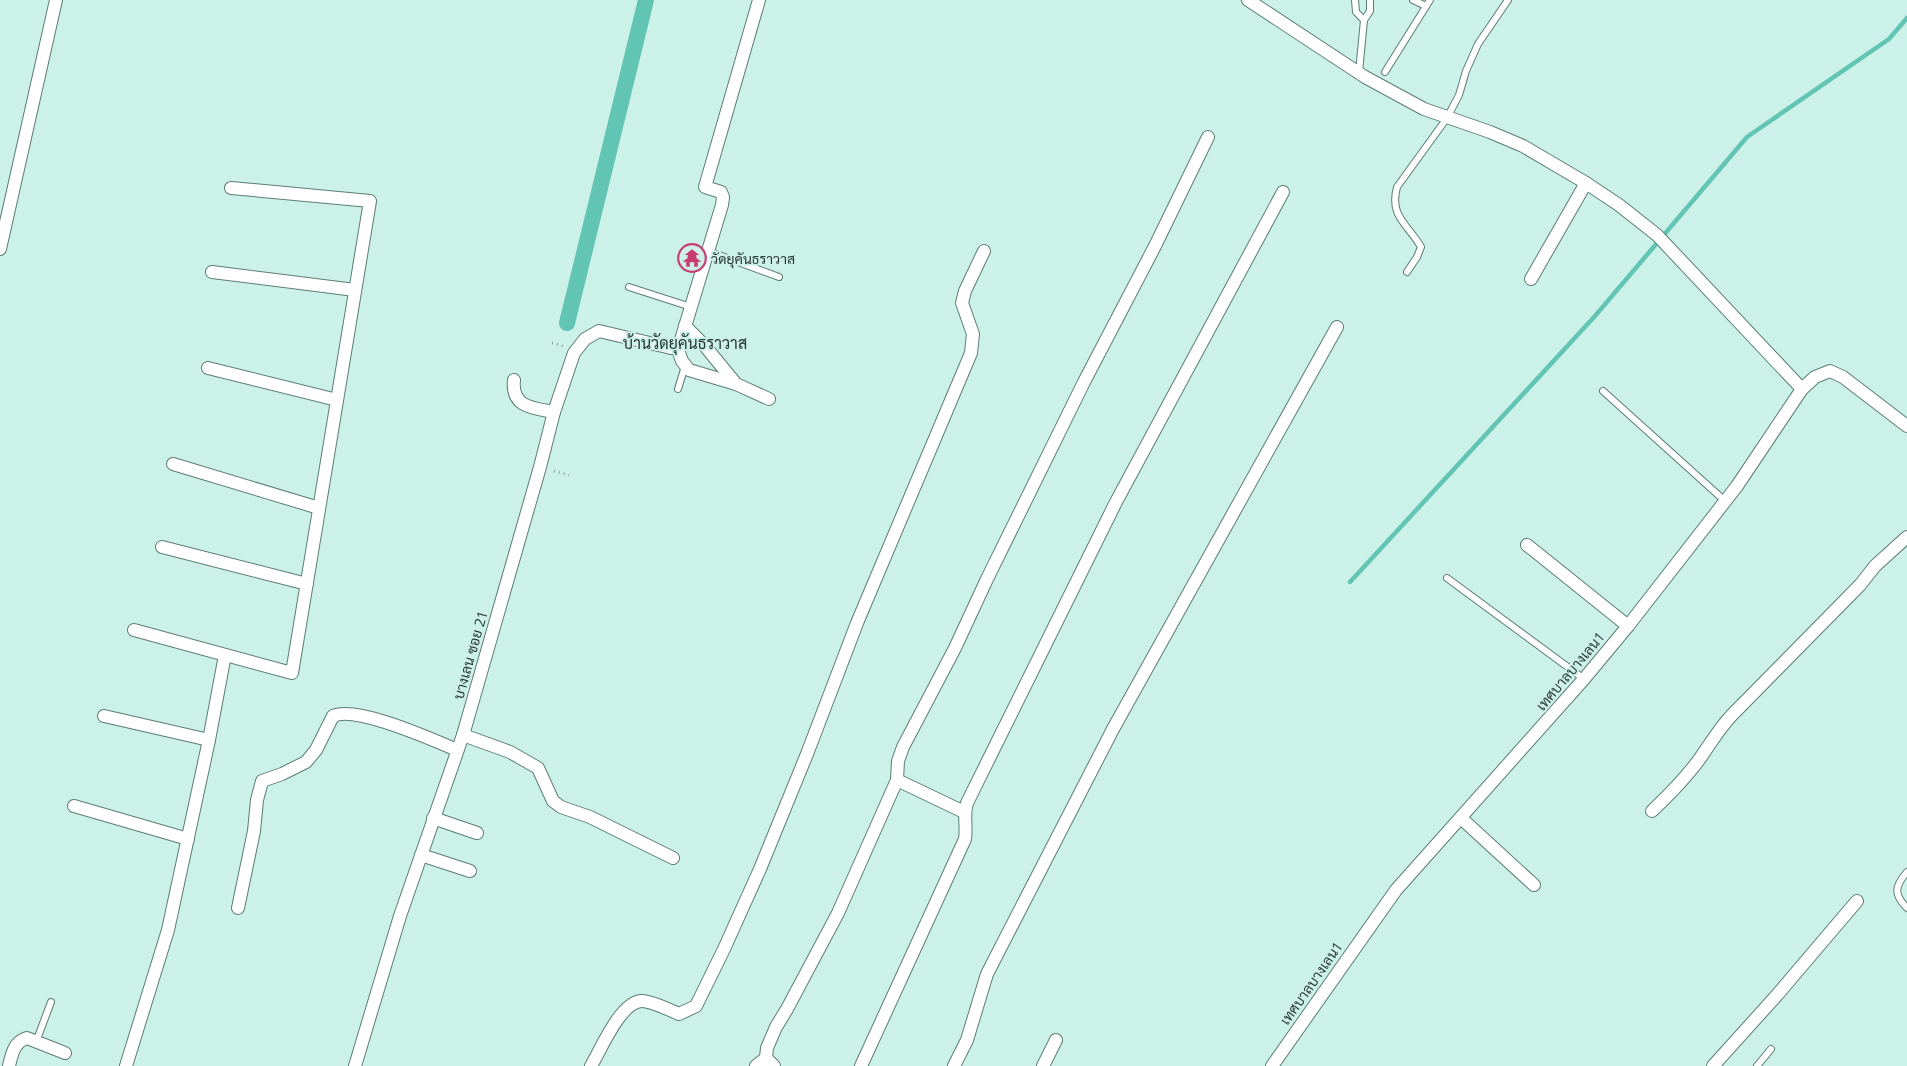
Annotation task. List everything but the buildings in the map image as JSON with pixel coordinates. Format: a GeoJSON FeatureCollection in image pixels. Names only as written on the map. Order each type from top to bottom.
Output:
{"type":"FeatureCollection","features":[{"type":"Feature","properties":{"kind":"street"},"geometry":{"type":"LineString","coordinates":[[0,249],[56,0]]}},
{"type":"Feature","properties":{"kind":"street"},"geometry":{"type":"LineString","coordinates":[[759,0],[705,187],[720,192],[723,197],[722,205],[680,343],[674,348],[689,370],[736,384],[769,399]]}},
{"type":"Feature","properties":{"kind":"street"},"geometry":{"type":"LineString","coordinates":[[1248,0],[1359,74],[1424,109],[1490,132],[1523,146],[1586,183],[1620,206],[1656,235],[1691,270],[1802,389]]}},
{"type":"Feature","properties":{"kind":"street"},"geometry":{"type":"LineString","coordinates":[[766,1063],[767,1048],[776,1027],[787,1010],[838,913],[897,780],[898,761],[903,747],[956,648],[987,579],[1084,382],[1155,246],[1208,137]]}},
{"type":"Feature","properties":{"kind":"street"},"geometry":{"type":"LineString","coordinates":[[1531,279],[1586,183]]}},
{"type":"Feature","properties":{"kind":"street"},"geometry":{"type":"LineString","coordinates":[[134,630],[292,673],[370,201],[231,188]]}},
{"type":"Feature","properties":{"kind":"street"},"geometry":{"type":"LineString","coordinates":[[861,1066],[965,839],[964,812],[967,803],[1116,502],[1283,192]]}},
{"type":"Feature","properties":{"kind":"street"},"geometry":{"type":"LineString","coordinates":[[591,1066],[623,1012],[635,1003],[643,1001],[679,1014],[696,1006],[724,949],[764,861],[857,623],[971,352],[973,334],[962,303],[965,291],[984,251]]}},
{"type":"Feature","properties":{"kind":"street"},"geometry":{"type":"LineString","coordinates":[[212,272],[355,290]]}},
{"type":"Feature","properties":{"kind":"street"},"geometry":{"type":"LineString","coordinates":[[685,326],[705,346],[736,384]]}},
{"type":"Feature","properties":{"kind":"street"},"geometry":{"type":"LineString","coordinates":[[954,1066],[968,1040],[986,974],[1100,754],[1337,327]]}},
{"type":"Feature","properties":{"kind":"street","name":"บางเลน ซอย 21"},"geometry":{"type":"LineString","coordinates":[[355,1066],[400,916],[463,735],[554,412],[574,353],[584,339],[599,331],[674,348]]}},
{"type":"Feature","properties":{"kind":"street"},"geometry":{"type":"LineString","coordinates":[[208,368],[337,400]]}},
{"type":"Feature","properties":{"kind":"street","name":"เทศบาลบางเลน1"},"geometry":{"type":"LineString","coordinates":[[1272,1066],[1396,890],[1584,679],[1628,626],[1725,501],[1802,389],[1815,377],[1830,371],[1843,377],[1907,426]]}},
{"type":"Feature","properties":{"kind":"street"},"geometry":{"type":"LineString","coordinates":[[514,380],[512,391],[519,402],[534,409],[554,412]]}},
{"type":"Feature","properties":{"kind":"street"},"geometry":{"type":"LineString","coordinates":[[173,464],[319,508]]}},
{"type":"Feature","properties":{"kind":"street"},"geometry":{"type":"LineString","coordinates":[[1652,811],[1687,774],[1706,750],[1716,733],[1731,716],[1860,585],[1875,566],[1907,537]]}},
{"type":"Feature","properties":{"kind":"street"},"geometry":{"type":"LineString","coordinates":[[1527,545],[1628,626]]}},
{"type":"Feature","properties":{"kind":"street"},"geometry":{"type":"LineString","coordinates":[[162,547],[307,584]]}},
{"type":"Feature","properties":{"kind":"street"},"geometry":{"type":"LineString","coordinates":[[126,1066],[168,930],[209,740],[225,655]]}},
{"type":"Feature","properties":{"kind":"street"},"geometry":{"type":"LineString","coordinates":[[238,908],[254,831],[257,800],[262,782],[306,762],[316,750],[334,716],[338,714],[358,715],[389,724],[457,750]]}},
{"type":"Feature","properties":{"kind":"street"},"geometry":{"type":"LineString","coordinates":[[104,716],[209,740]]}},
{"type":"Feature","properties":{"kind":"street"},"geometry":{"type":"LineString","coordinates":[[463,735],[510,752],[538,768],[553,801],[562,807],[590,817],[673,858]]}},
{"type":"Feature","properties":{"kind":"street"},"geometry":{"type":"LineString","coordinates":[[897,780],[964,812]]}},
{"type":"Feature","properties":{"kind":"street"},"geometry":{"type":"LineString","coordinates":[[74,806],[188,839]]}},
{"type":"Feature","properties":{"kind":"street"},"geometry":{"type":"LineString","coordinates":[[433,818],[477,833]]}},
{"type":"Feature","properties":{"kind":"street"},"geometry":{"type":"LineString","coordinates":[[1461,818],[1534,885]]}},
{"type":"Feature","properties":{"kind":"street"},"geometry":{"type":"LineString","coordinates":[[421,855],[470,871]]}},
{"type":"Feature","properties":{"kind":"street"},"geometry":{"type":"LineString","coordinates":[[1713,1066],[1777,995],[1857,901]]}},
{"type":"Feature","properties":{"kind":"street"},"geometry":{"type":"LineString","coordinates":[[9,1066],[13,1050],[17,1044],[27,1038],[65,1053]]}},
{"type":"Feature","properties":{"kind":"street"},"geometry":{"type":"LineString","coordinates":[[1043,1066],[1056,1040]]}},
{"type":"Feature","properties":{"kind":"lane"},"geometry":{"type":"LineString","coordinates":[[1355,0],[1356,12],[1364,20]]}},
{"type":"Feature","properties":{"kind":"lane"},"geometry":{"type":"LineString","coordinates":[[1359,74],[1364,20],[1370,11],[1370,0]]}},
{"type":"Feature","properties":{"kind":"lane"},"geometry":{"type":"LineString","coordinates":[[1413,0],[1426,6]]}},
{"type":"Feature","properties":{"kind":"lane"},"geometry":{"type":"LineString","coordinates":[[1385,72],[1430,0]]}},
{"type":"Feature","properties":{"kind":"lane"},"geometry":{"type":"LineString","coordinates":[[1407,272],[1417,258],[1421,247],[1398,215],[1393,200],[1397,187],[1447,118],[1459,94],[1466,71],[1478,44],[1508,0]]}},
{"type":"Feature","properties":{"kind":"lane"},"geometry":{"type":"LineString","coordinates":[[708,251],[779,276]]}},
{"type":"Feature","properties":{"kind":"lane"},"geometry":{"type":"LineString","coordinates":[[628,287],[691,307]]}},
{"type":"Feature","properties":{"kind":"lane"},"geometry":{"type":"LineString","coordinates":[[678,389],[685,366]]}},
{"type":"Feature","properties":{"kind":"lane"},"geometry":{"type":"LineString","coordinates":[[1603,391],[1725,501]]}},
{"type":"Feature","properties":{"kind":"lane"},"geometry":{"type":"LineString","coordinates":[[1447,578],[1584,679]]}},
{"type":"Feature","properties":{"kind":"lane"},"geometry":{"type":"LineString","coordinates":[[1907,872],[1899,880],[1896,891],[1899,900],[1907,908]]}},
{"type":"Feature","properties":{"kind":"lane"},"geometry":{"type":"LineString","coordinates":[[36,1042],[51,1002]]}},
{"type":"Feature","properties":{"kind":"lane"},"geometry":{"type":"LineString","coordinates":[[1758,1066],[1771,1049]]}},
{"type":"Feature","properties":{"kind":"waterway"},"geometry":{"type":"LineString","coordinates":[[567,323],[646,0]]}},
{"type":"Feature","properties":{"kind":"waterway"},"geometry":{"type":"LineString","coordinates":[[1350,582],[1595,316],[1747,137],[1889,39],[1907,18]]}},
{"type":"Feature","properties":{"kind":"place","name":"วัดยุคันธราวาส"},"geometry":{"type":"Point","coordinates":[692,258]}},
{"type":"Feature","properties":{"kind":"district","name":"บ้านวัดยุคันธราวาส"},"geometry":{"type":"Point","coordinates":[685,343]}}]}
